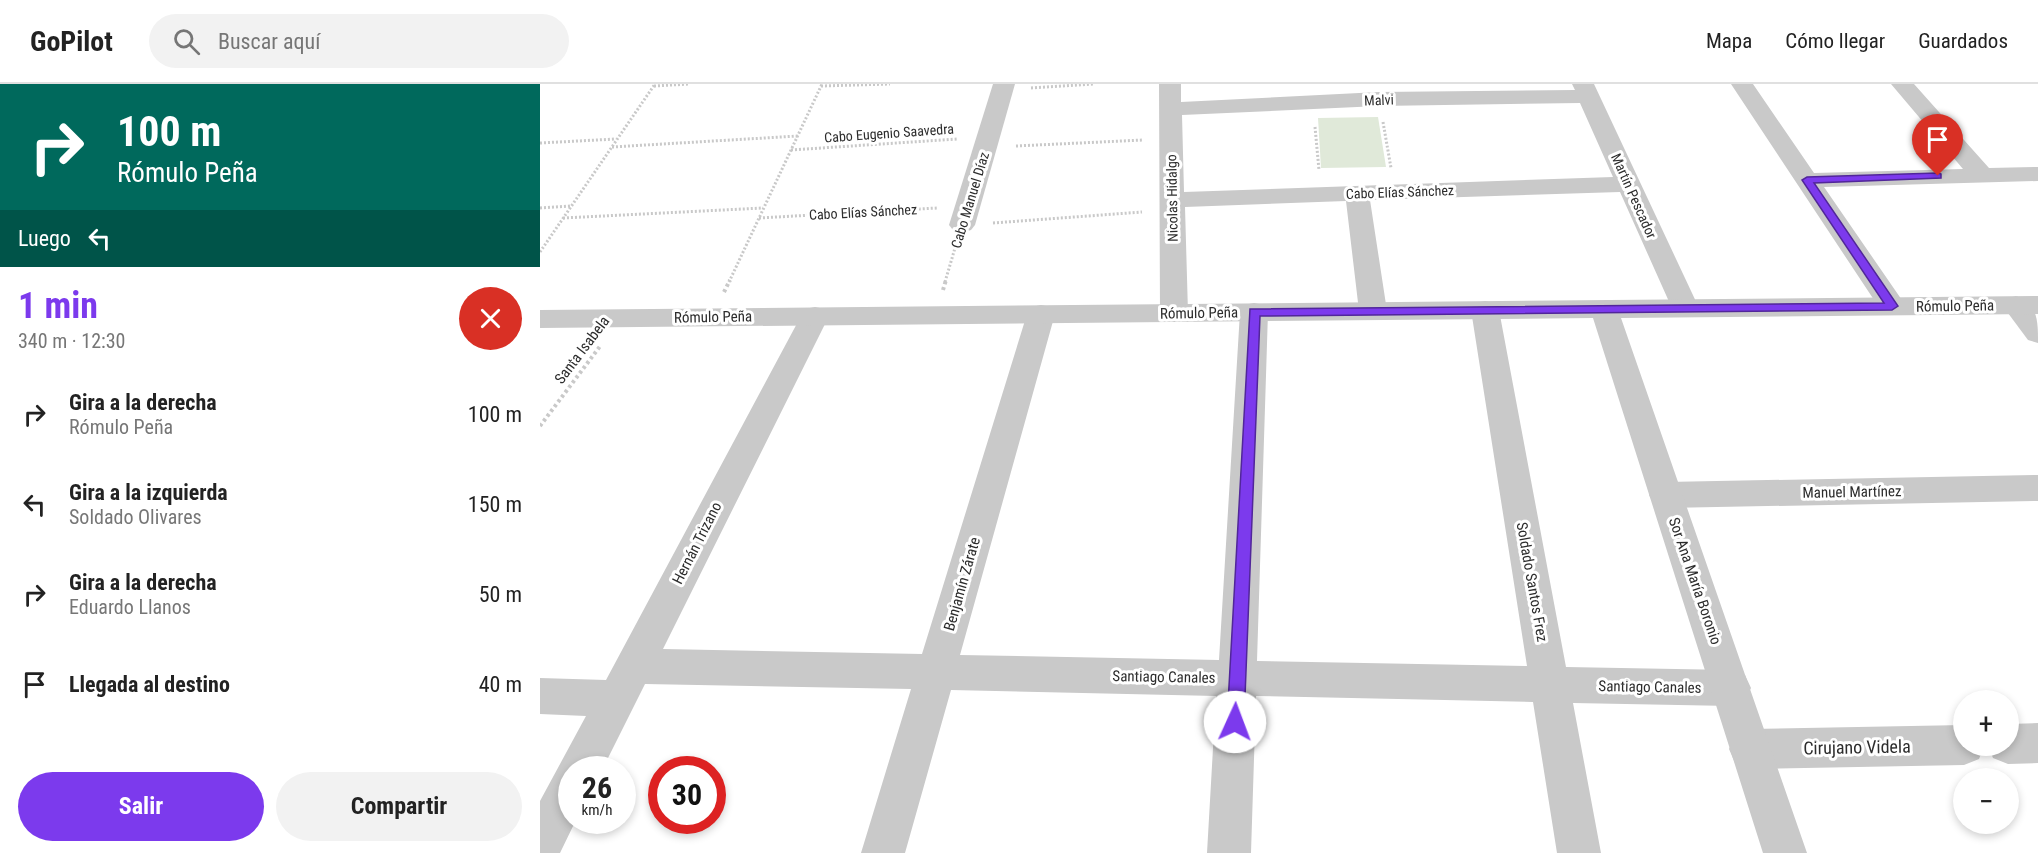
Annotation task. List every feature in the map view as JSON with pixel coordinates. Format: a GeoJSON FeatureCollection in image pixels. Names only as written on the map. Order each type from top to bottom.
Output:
{"type":"FeatureCollection","features":[{"type":"Feature","properties":{"kind":"street","name":"Nicolas Hidalgo"},"geometry":{"type":"LineString","coordinates":[[1170,84],[1174,313]]}},
{"type":"Feature","properties":{"kind":"street"},"geometry":{"type":"LineString","coordinates":[[1742,84],[1892,306]]}},
{"type":"Feature","properties":{"kind":"street"},"geometry":{"type":"LineString","coordinates":[[1902,84],[1981,174]]}},
{"type":"Feature","properties":{"kind":"street","name":"Cabo Manuel Díaz"},"geometry":{"type":"LineString","coordinates":[[965,216],[1003,87]]}},
{"type":"Feature","properties":{"kind":"street","name":"Malvi"},"geometry":{"type":"LineString","coordinates":[[1170,109],[1312,102],[1378,92],[1586,90]]}},
{"type":"Feature","properties":{"kind":"street","name":"Martín Pescador"},"geometry":{"type":"LineString","coordinates":[[1586,90],[1685,308]]}},
{"type":"Feature","properties":{"kind":"street"},"geometry":{"type":"LineString","coordinates":[[1807,180],[2038,174]]}},
{"type":"Feature","properties":{"kind":"street","name":"Cabo Elías Sánchez"},"geometry":{"type":"LineString","coordinates":[[1172,205],[1322,195],[1629,184]]}},
{"type":"Feature","properties":{"kind":"street"},"geometry":{"type":"LineString","coordinates":[[1357,194],[1373,311]]}},
{"type":"Feature","properties":{"kind":"street"},"geometry":{"type":"LineString","coordinates":[[2027,305],[2038,333]]}},
{"type":"Feature","properties":{"kind":"street","name":"Rómulo Peña"},"geometry":{"type":"LineString","coordinates":[[540,319],[2027,305]]}},
{"type":"Feature","properties":{"kind":"street","name":"Sor Ana María Boronio"},"geometry":{"type":"LineString","coordinates":[[1604,309],[1785,853]]}},
{"type":"Feature","properties":{"kind":"street","name":"Soldado Santos Frez"},"geometry":{"type":"LineString","coordinates":[[1485,310],[1579,853]]}},
{"type":"Feature","properties":{"kind":"street"},"geometry":{"type":"LineString","coordinates":[[1229,853],[1254,312]]}},
{"type":"Feature","properties":{"kind":"street","name":"Benjamín Zárate"},"geometry":{"type":"LineString","coordinates":[[883,853],[1041,314]]}},
{"type":"Feature","properties":{"kind":"street","name":"Hernán Trizano"},"geometry":{"type":"LineString","coordinates":[[586,756],[815,316]]}},
{"type":"Feature","properties":{"kind":"street","name":"Manuel Martínez"},"geometry":{"type":"LineString","coordinates":[[1666,495],[2038,488]]}},
{"type":"Feature","properties":{"kind":"street","name":"Santiago Canales"},"geometry":{"type":"LineString","coordinates":[[540,696],[625,682],[936,672],[1731,688]]}},
{"type":"Feature","properties":{"kind":"street"},"geometry":{"type":"LineString","coordinates":[[2019,744],[2038,743]]}},
{"type":"Feature","properties":{"kind":"street","name":"Cirujano Videla"},"geometry":{"type":"LineString","coordinates":[[1750,749],[1953,745]]}},
{"type":"Feature","properties":{"kind":"street"},"geometry":{"type":"LineString","coordinates":[[540,846],[558,812]]}},
{"type":"Feature","properties":{"kind":"path"},"geometry":{"type":"LineString","coordinates":[[540,252],[654,85],[689,84]]}},
{"type":"Feature","properties":{"kind":"path"},"geometry":{"type":"LineString","coordinates":[[712,317],[821,85],[890,84]]}},
{"type":"Feature","properties":{"kind":"path"},"geometry":{"type":"LineString","coordinates":[[1003,87],[1093,84]]}},
{"type":"Feature","properties":{"kind":"path"},"geometry":{"type":"LineString","coordinates":[[1378,92],[1396,192]]}},
{"type":"Feature","properties":{"kind":"path"},"geometry":{"type":"LineString","coordinates":[[1312,102],[1322,195]]}},
{"type":"Feature","properties":{"kind":"path"},"geometry":{"type":"LineString","coordinates":[[611,147],[798,136]]}},
{"type":"Feature","properties":{"kind":"path"},"geometry":{"type":"LineString","coordinates":[[540,143],[617,139]]}},
{"type":"Feature","properties":{"kind":"path","name":"Cabo Eugenio Saavedra"},"geometry":{"type":"LineString","coordinates":[[791,150],[987,142],[1171,139]]}},
{"type":"Feature","properties":{"kind":"path","name":"Cabo Elías Sánchez"},"geometry":{"type":"LineString","coordinates":[[759,218],[965,216],[1172,205]]}},
{"type":"Feature","properties":{"kind":"path"},"geometry":{"type":"LineString","coordinates":[[540,208],[572,206]]}},
{"type":"Feature","properties":{"kind":"path"},"geometry":{"type":"LineString","coordinates":[[563,218],[764,208]]}},
{"type":"Feature","properties":{"kind":"path","name":"Cabo Manuel Díaz"},"geometry":{"type":"LineString","coordinates":[[935,315],[965,216]]}},
{"type":"Feature","properties":{"kind":"path","name":"Santa Isabela"},"geometry":{"type":"LineString","coordinates":[[540,426],[621,318]]}},
{"type":"Feature","properties":{"kind":"green space"},"geometry":{"type":"Polygon","coordinates":[[[1378,117],[1386,167],[1321,168],[1318,118],[1378,117]]]}},
{"type":"Feature","properties":{"kind":"route"},"geometry":{"type":"LineString","coordinates":[[1235,722],[1254,312],[1892,306],[1807,180],[1938,176]]}}]}
